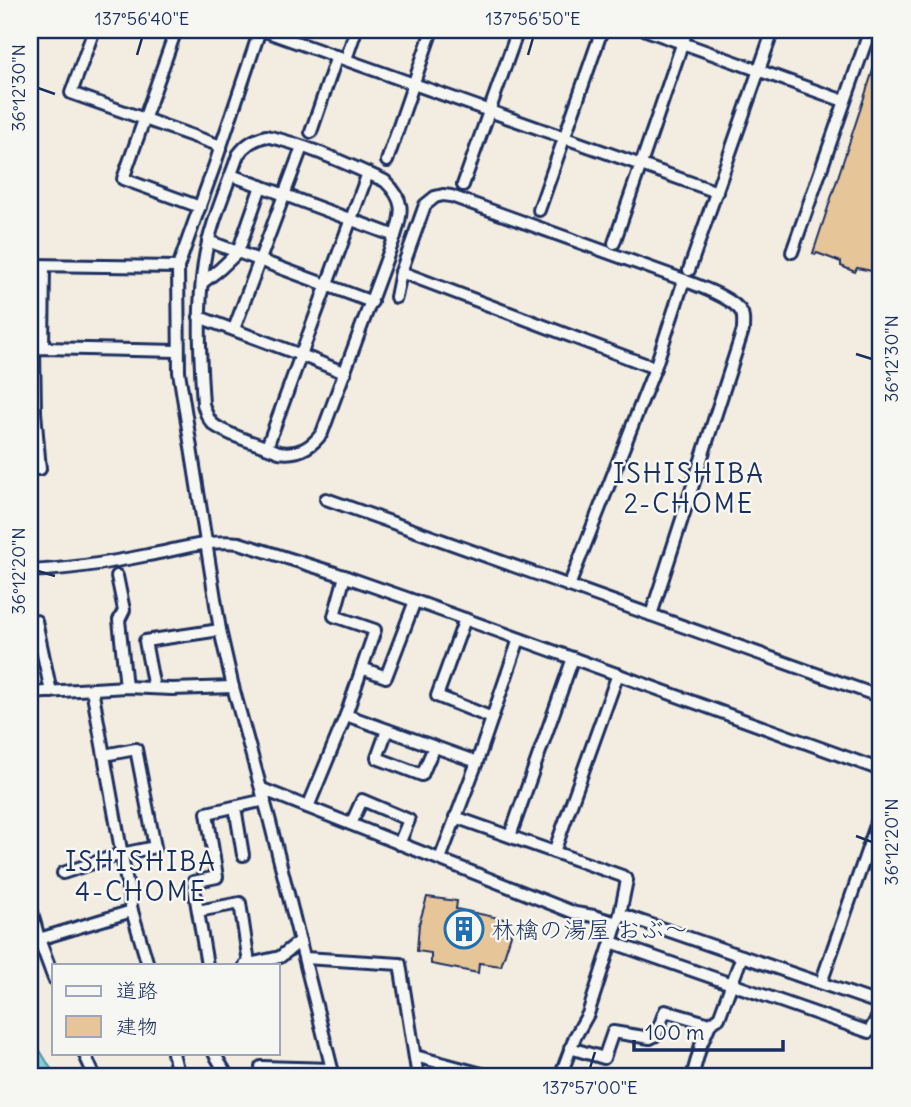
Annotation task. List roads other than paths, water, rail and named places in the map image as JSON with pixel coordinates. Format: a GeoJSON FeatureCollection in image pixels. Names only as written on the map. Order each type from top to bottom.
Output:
{"type":"FeatureCollection","features":[{"type":"Feature","properties":{"kind":"street"},"geometry":{"type":"LineString","coordinates":[[94,30],[71,93],[221,146]]}},
{"type":"Feature","properties":{"kind":"street"},"geometry":{"type":"LineString","coordinates":[[176,30],[123,179],[200,207]]}},
{"type":"Feature","properties":{"kind":"street"},"geometry":{"type":"LineString","coordinates":[[261,1067],[333,1073],[220,630],[179,372],[177,267],[261,30],[717,192]]}},
{"type":"Feature","properties":{"kind":"street"},"geometry":{"type":"LineString","coordinates":[[311,132],[341,58],[356,30]]}},
{"type":"Feature","properties":{"kind":"street"},"geometry":{"type":"LineString","coordinates":[[387,161],[432,30]]}},
{"type":"Feature","properties":{"kind":"street"},"geometry":{"type":"LineString","coordinates":[[463,185],[518,30]]}},
{"type":"Feature","properties":{"kind":"street"},"geometry":{"type":"LineString","coordinates":[[539,210],[603,30]]}},
{"type":"Feature","properties":{"kind":"street"},"geometry":{"type":"LineString","coordinates":[[646,30],[844,101]]}},
{"type":"Feature","properties":{"kind":"street"},"geometry":{"type":"LineString","coordinates":[[614,243],[687,30]]}},
{"type":"Feature","properties":{"kind":"street"},"geometry":{"type":"LineString","coordinates":[[569,586],[655,368],[773,30]]}},
{"type":"Feature","properties":{"kind":"street"},"geometry":{"type":"LineString","coordinates":[[792,253],[870,30]]}},
{"type":"Feature","properties":{"kind":"street"},"geometry":{"type":"LineString","coordinates":[[266,136],[368,173],[386,181],[393,188],[401,204],[401,212],[372,302],[322,433],[312,445],[297,453],[288,453],[214,425],[203,404],[199,317],[208,241],[238,155],[244,146],[266,136]]}},
{"type":"Feature","properties":{"kind":"street"},"geometry":{"type":"LineString","coordinates":[[234,329],[302,147]]}},
{"type":"Feature","properties":{"kind":"street"},"geometry":{"type":"LineString","coordinates":[[267,447],[368,173]]}},
{"type":"Feature","properties":{"kind":"street"},"geometry":{"type":"LineString","coordinates":[[231,175],[395,236]]}},
{"type":"Feature","properties":{"kind":"street"},"geometry":{"type":"LineString","coordinates":[[202,284],[238,252],[261,186]]}},
{"type":"Feature","properties":{"kind":"street"},"geometry":{"type":"LineString","coordinates":[[396,297],[401,272],[425,205],[435,197],[443,195],[687,275],[737,306],[743,316],[743,330],[651,615]]}},
{"type":"Feature","properties":{"kind":"street"},"geometry":{"type":"LineString","coordinates":[[208,241],[372,302]]}},
{"type":"Feature","properties":{"kind":"street"},"geometry":{"type":"LineString","coordinates":[[30,265],[177,267]]}},
{"type":"Feature","properties":{"kind":"street"},"geometry":{"type":"LineString","coordinates":[[30,470],[40,469],[32,413],[44,266]]}},
{"type":"Feature","properties":{"kind":"street"},"geometry":{"type":"LineString","coordinates":[[401,272],[655,368]]}},
{"type":"Feature","properties":{"kind":"street"},"geometry":{"type":"LineString","coordinates":[[199,317],[345,373]]}},
{"type":"Feature","properties":{"kind":"street"},"geometry":{"type":"LineString","coordinates":[[36,348],[178,351]]}},
{"type":"Feature","properties":{"kind":"street"},"geometry":{"type":"LineString","coordinates":[[326,499],[881,697]]}},
{"type":"Feature","properties":{"kind":"street"},"geometry":{"type":"LineString","coordinates":[[30,571],[117,561],[206,544],[239,543],[345,576],[881,770]]}},
{"type":"Feature","properties":{"kind":"street"},"geometry":{"type":"LineString","coordinates":[[117,576],[124,610],[119,620],[126,687]]}},
{"type":"Feature","properties":{"kind":"street"},"geometry":{"type":"LineString","coordinates":[[308,807],[376,630],[334,615],[345,576]]}},
{"type":"Feature","properties":{"kind":"street"},"geometry":{"type":"LineString","coordinates":[[362,668],[386,677],[415,601]]}},
{"type":"Feature","properties":{"kind":"street"},"geometry":{"type":"LineString","coordinates":[[465,619],[437,696],[492,718]]}},
{"type":"Feature","properties":{"kind":"street"},"geometry":{"type":"LineString","coordinates":[[30,621],[36,621],[51,692]]}},
{"type":"Feature","properties":{"kind":"street"},"geometry":{"type":"LineString","coordinates":[[153,688],[145,641],[220,630]]}},
{"type":"Feature","properties":{"kind":"street"},"geometry":{"type":"LineString","coordinates":[[440,859],[519,639]]}},
{"type":"Feature","properties":{"kind":"street"},"geometry":{"type":"LineString","coordinates":[[510,836],[573,658]]}},
{"type":"Feature","properties":{"kind":"street"},"geometry":{"type":"LineString","coordinates":[[554,852],[618,674]]}},
{"type":"Feature","properties":{"kind":"street"},"geometry":{"type":"LineString","coordinates":[[30,693],[126,687],[233,687]]}},
{"type":"Feature","properties":{"kind":"street"},"geometry":{"type":"LineString","coordinates":[[92,689],[131,911],[148,964]]}},
{"type":"Feature","properties":{"kind":"street"},"geometry":{"type":"LineString","coordinates":[[345,715],[477,762]]}},
{"type":"Feature","properties":{"kind":"street"},"geometry":{"type":"LineString","coordinates":[[387,730],[377,758],[422,775],[434,747]]}},
{"type":"Feature","properties":{"kind":"street"},"geometry":{"type":"LineString","coordinates":[[63,873],[121,854],[155,847],[136,749],[104,755]]}},
{"type":"Feature","properties":{"kind":"street"},"geometry":{"type":"LineString","coordinates":[[207,964],[193,883],[217,877],[207,813],[235,807],[263,794],[308,807],[575,913],[618,918],[742,956],[881,1004]]}},
{"type":"Feature","properties":{"kind":"street"},"geometry":{"type":"LineString","coordinates":[[351,824],[362,800],[409,820],[399,844]]}},
{"type":"Feature","properties":{"kind":"street"},"geometry":{"type":"LineString","coordinates":[[235,807],[243,855]]}},
{"type":"Feature","properties":{"kind":"street"},"geometry":{"type":"LineString","coordinates":[[821,983],[881,811]]}},
{"type":"Feature","properties":{"kind":"street"},"geometry":{"type":"LineString","coordinates":[[455,817],[627,880],[588,1014],[570,1048],[560,1077]]}},
{"type":"Feature","properties":{"kind":"street"},"geometry":{"type":"LineString","coordinates":[[198,911],[240,903],[246,964],[280,957],[300,941]]}},
{"type":"Feature","properties":{"kind":"street"},"geometry":{"type":"LineString","coordinates":[[30,905],[52,974]]}},
{"type":"Feature","properties":{"kind":"street"},"geometry":{"type":"LineString","coordinates":[[39,939],[131,911]]}},
{"type":"Feature","properties":{"kind":"street"},"geometry":{"type":"LineString","coordinates":[[611,942],[869,1032],[881,1011]]}},
{"type":"Feature","properties":{"kind":"street"},"geometry":{"type":"LineString","coordinates":[[692,1077],[701,1045],[710,1024],[719,1018],[742,956]]}},
{"type":"Feature","properties":{"kind":"street"},"geometry":{"type":"LineString","coordinates":[[305,958],[400,964],[418,1077]]}},
{"type":"Feature","properties":{"kind":"street"},"geometry":{"type":"LineString","coordinates":[[570,1048],[604,1058],[613,1032],[650,1038],[656,1035],[665,1011],[710,1024]]}},
{"type":"Feature","properties":{"kind":"street"},"geometry":{"type":"LineString","coordinates":[[84,1054],[95,1077]]}},
{"type":"Feature","properties":{"kind":"street"},"geometry":{"type":"LineString","coordinates":[[173,1054],[180,1077]]}},
{"type":"Feature","properties":{"kind":"street"},"geometry":{"type":"LineString","coordinates":[[215,1054],[228,1077]]}},
{"type":"Feature","properties":{"kind":"street"},"geometry":{"type":"LineString","coordinates":[[415,1056],[493,1077]]}},
{"type":"Feature","properties":{"kind":"water"},"geometry":{"type":"Polygon","coordinates":[[[30,1034],[56,1077],[30,1077],[30,1034]]]}},
{"type":"Feature","properties":{"kind":"place","name":"林檎の湯屋 おぶ～"},"geometry":{"type":"Point","coordinates":[464,929]}},
{"type":"Feature","properties":{"kind":"district","name":"ISHISHIBA 2-CHOME"},"geometry":{"type":"Point","coordinates":[689,488]}},
{"type":"Feature","properties":{"kind":"district","name":"ISHISHIBA 4-CHOME"},"geometry":{"type":"Point","coordinates":[141,876]}}]}
